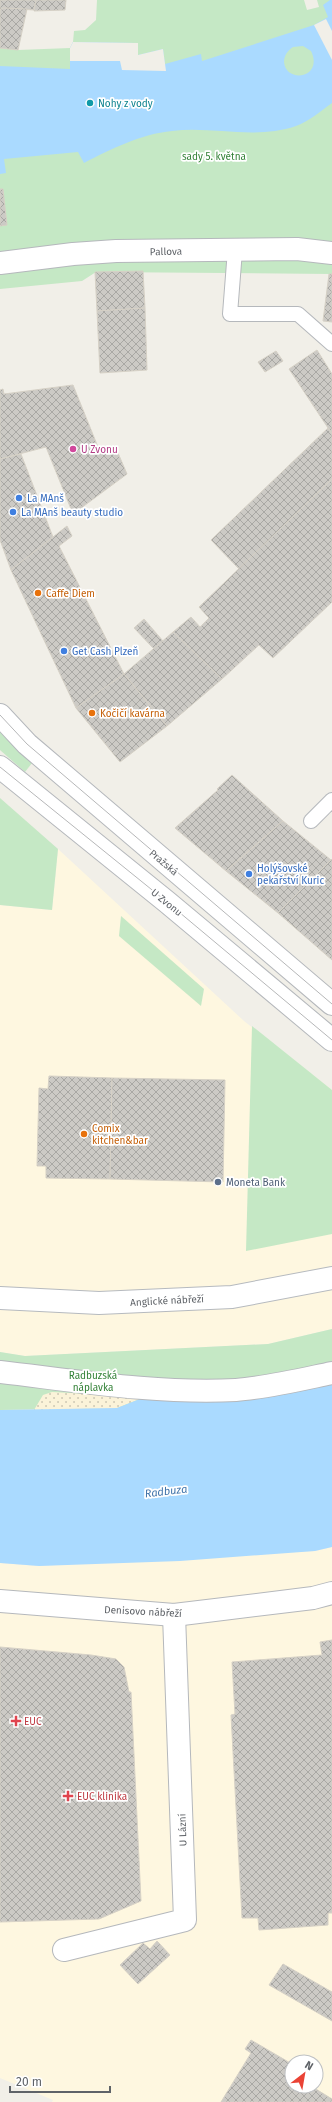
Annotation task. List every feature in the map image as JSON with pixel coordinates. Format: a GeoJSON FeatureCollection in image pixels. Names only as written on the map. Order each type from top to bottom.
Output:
{"type":"FeatureCollection","features":[{"type":"Feature","properties":{"kind":"street","name":"Pallova"},"geometry":{"type":"LineString","coordinates":[[0,263],[73,254],[109,252],[297,249],[332,253]]}},
{"type":"Feature","properties":{"kind":"street","name":"Pražská"},"geometry":{"type":"LineString","coordinates":[[0,715],[27,744],[332,1004]]}},
{"type":"Feature","properties":{"kind":"street","name":"U Zvonu"},"geometry":{"type":"LineString","coordinates":[[0,767],[167,902],[332,1040]]}},
{"type":"Feature","properties":{"kind":"street","name":"Anglické nábřeží"},"geometry":{"type":"LineString","coordinates":[[0,1298],[99,1303],[232,1297],[332,1278]]}},
{"type":"Feature","properties":{"kind":"street"},"geometry":{"type":"LineString","coordinates":[[0,1372],[118,1386],[229,1390],[332,1373]]}},
{"type":"Feature","properties":{"kind":"street","name":"Denisovo nábřeží"},"geometry":{"type":"LineString","coordinates":[[0,1601],[174,1615],[313,1598],[332,1593]]}},
{"type":"Feature","properties":{"kind":"street","name":"U Lázní"},"geometry":{"type":"LineString","coordinates":[[64,1950],[185,1920],[174,1615]]}},
{"type":"Feature","properties":{"kind":"lane"},"geometry":{"type":"LineString","coordinates":[[235,250],[230,314],[298,314],[332,344]]}},
{"type":"Feature","properties":{"kind":"lane"},"geometry":{"type":"LineString","coordinates":[[311,822],[332,800]]}},
{"type":"Feature","properties":{"kind":"shaded area"},"geometry":{"type":"Polygon","coordinates":[[[58,849],[244,1021],[332,1090],[332,1329],[268,1344],[25,1356],[0,1352],[0,905],[52,910],[58,849]]]}},
{"type":"Feature","properties":{"kind":"shaded area"},"geometry":{"type":"Polygon","coordinates":[[[332,1547],[332,2102],[52,2102],[53,2100],[0,2078],[0,1563],[39,1566],[315,1551],[332,1547]]]}},
{"type":"Feature","properties":{"kind":"green space","name":"sady 5. května"},"geometry":{"type":"Polygon","coordinates":[[[97,0],[304,0],[307,10],[319,7],[317,0],[332,0],[332,274],[96,272],[82,281],[0,289],[0,48],[18,50],[70,48],[73,42],[74,31],[85,30],[96,20],[97,0]]]}},
{"type":"Feature","properties":{"kind":"green space"},"geometry":{"type":"Polygon","coordinates":[[[0,730],[32,763],[25,772],[0,750],[0,730]]]}},
{"type":"Feature","properties":{"kind":"green space"},"geometry":{"type":"Polygon","coordinates":[[[0,798],[58,849],[52,910],[0,905],[0,798]]]}},
{"type":"Feature","properties":{"kind":"green space"},"geometry":{"type":"Polygon","coordinates":[[[121,916],[204,989],[201,1006],[119,936],[121,916]]]}},
{"type":"Feature","properties":{"kind":"green space"},"geometry":{"type":"Polygon","coordinates":[[[252,1026],[332,1090],[332,1234],[246,1251],[252,1026]]]}},
{"type":"Feature","properties":{"kind":"green space","name":"Radbuzská náplavka"},"geometry":{"type":"Polygon","coordinates":[[[332,1329],[332,1381],[117,1408],[0,1410],[0,1352],[25,1356],[268,1344],[332,1329]]]}},
{"type":"Feature","properties":{"kind":"sand"},"geometry":{"type":"Polygon","coordinates":[[[52,1392],[145,1397],[117,1408],[34,1410],[43,1395],[52,1392]]]}},
{"type":"Feature","properties":{"kind":"water"},"geometry":{"type":"Polygon","coordinates":[[[332,0],[332,103],[315,116],[301,124],[281,130],[265,132],[203,130],[172,131],[149,135],[126,143],[84,163],[78,152],[4,159],[6,173],[0,174],[0,66],[70,69],[70,48],[73,42],[138,43],[138,55],[163,49],[165,64],[201,54],[202,61],[314,25],[328,17],[323,5],[332,0]],[[303,46],[293,47],[285,58],[284,62],[286,69],[297,75],[303,75],[309,72],[313,67],[314,60],[311,51],[303,46]]]}},
{"type":"Feature","properties":{"kind":"water","name":"Radbuza"},"geometry":{"type":"Polygon","coordinates":[[[332,1381],[332,1547],[315,1551],[180,1561],[39,1566],[0,1563],[0,1410],[117,1408],[145,1397],[332,1381]]]}},
{"type":"Feature","properties":{"kind":"pier"},"geometry":{"type":"Polygon","coordinates":[[[326,19],[332,31],[332,60],[314,25],[326,19]]]}},
{"type":"Feature","properties":{"kind":"pier"},"geometry":{"type":"Polygon","coordinates":[[[73,42],[138,43],[138,55],[163,49],[166,71],[122,70],[120,61],[70,61],[70,48],[73,42]]]}},
{"type":"Feature","properties":{"kind":"building"},"geometry":{"type":"Polygon","coordinates":[[[0,0],[36,0],[34,10],[3,8],[0,10],[0,0]]]}},
{"type":"Feature","properties":{"kind":"building"},"geometry":{"type":"Polygon","coordinates":[[[36,0],[66,0],[65,10],[34,11],[36,0]]]}},
{"type":"Feature","properties":{"kind":"building"},"geometry":{"type":"Polygon","coordinates":[[[3,8],[27,9],[18,50],[0,48],[0,10],[3,8]]]}},
{"type":"Feature","properties":{"kind":"building"},"geometry":{"type":"Polygon","coordinates":[[[0,189],[3,189],[7,225],[0,226],[0,189]]]}},
{"type":"Feature","properties":{"kind":"building"},"geometry":{"type":"Polygon","coordinates":[[[143,271],[145,308],[97,311],[95,272],[143,271]]]}},
{"type":"Feature","properties":{"kind":"building"},"geometry":{"type":"Polygon","coordinates":[[[329,274],[332,274],[332,322],[323,321],[329,274]]]}},
{"type":"Feature","properties":{"kind":"building"},"geometry":{"type":"Polygon","coordinates":[[[145,308],[147,370],[100,373],[97,311],[145,308]]]}},
{"type":"Feature","properties":{"kind":"building"},"geometry":{"type":"Polygon","coordinates":[[[317,350],[332,374],[332,434],[289,369],[317,350]]]}},
{"type":"Feature","properties":{"kind":"building"},"geometry":{"type":"Polygon","coordinates":[[[276,351],[283,361],[265,372],[258,362],[276,351]]]}},
{"type":"Feature","properties":{"kind":"building","name":"U Zvonu"},"geometry":{"type":"Polygon","coordinates":[[[73,385],[100,452],[115,446],[127,474],[73,514],[46,447],[0,459],[0,390],[3,389],[4,394],[73,385]]]}},
{"type":"Feature","properties":{"kind":"building"},"geometry":{"type":"Polygon","coordinates":[[[328,428],[332,434],[332,479],[239,569],[211,540],[328,428]]]}},
{"type":"Feature","properties":{"kind":"building","name":"La MAnš"},"geometry":{"type":"Polygon","coordinates":[[[21,454],[53,537],[11,570],[0,540],[0,459],[21,454]]]}},
{"type":"Feature","properties":{"kind":"building"},"geometry":{"type":"Polygon","coordinates":[[[332,479],[332,602],[273,658],[259,645],[222,679],[173,632],[191,617],[200,627],[209,618],[199,607],[332,479]]]}},
{"type":"Feature","properties":{"kind":"building"},"geometry":{"type":"Polygon","coordinates":[[[67,526],[72,536],[59,546],[124,674],[76,708],[11,570],[67,526]]]}},
{"type":"Feature","properties":{"kind":"building"},"geometry":{"type":"Polygon","coordinates":[[[144,619],[163,641],[154,649],[134,628],[144,619]]]}},
{"type":"Feature","properties":{"kind":"building"},"geometry":{"type":"Polygon","coordinates":[[[173,632],[222,679],[167,726],[124,674],[173,632]]]}},
{"type":"Feature","properties":{"kind":"building"},"geometry":{"type":"Polygon","coordinates":[[[124,674],[167,726],[120,762],[76,708],[124,674]]]}},
{"type":"Feature","properties":{"kind":"building"},"geometry":{"type":"Polygon","coordinates":[[[232,775],[283,821],[226,871],[175,828],[218,790],[217,789],[232,775]]]}},
{"type":"Feature","properties":{"kind":"building"},"geometry":{"type":"Polygon","coordinates":[[[283,821],[331,860],[278,913],[226,871],[283,821]]]}},
{"type":"Feature","properties":{"kind":"building"},"geometry":{"type":"Polygon","coordinates":[[[332,859],[332,960],[278,913],[332,859]]]}},
{"type":"Feature","properties":{"kind":"building"},"geometry":{"type":"Polygon","coordinates":[[[49,1076],[112,1078],[110,1179],[46,1178],[46,1166],[37,1166],[39,1088],[48,1089],[49,1076]]]}},
{"type":"Feature","properties":{"kind":"building"},"geometry":{"type":"Polygon","coordinates":[[[112,1078],[225,1080],[223,1182],[110,1179],[112,1078]]]}},
{"type":"Feature","properties":{"kind":"building"},"geometry":{"type":"Polygon","coordinates":[[[332,1640],[332,1913],[328,1913],[328,1925],[259,1930],[258,1918],[242,1918],[231,1715],[235,1714],[232,1662],[322,1655],[320,1642],[332,1640]]]}},
{"type":"Feature","properties":{"kind":"building","name":"EUC klinika"},"geometry":{"type":"Polygon","coordinates":[[[0,1647],[91,1655],[116,1659],[124,1667],[129,1692],[131,1692],[141,1901],[99,1919],[0,1922],[0,1647]]]}},
{"type":"Feature","properties":{"kind":"building"},"geometry":{"type":"Polygon","coordinates":[[[157,1941],[170,1955],[138,1984],[120,1965],[143,1943],[150,1949],[157,1941]]]}},
{"type":"Feature","properties":{"kind":"building"},"geometry":{"type":"Polygon","coordinates":[[[283,1964],[332,1992],[332,2021],[269,1985],[283,1964]]]}},
{"type":"Feature","properties":{"kind":"building"},"geometry":{"type":"Polygon","coordinates":[[[251,2040],[284,2059],[284,2094],[324,2094],[332,2099],[332,2102],[221,2102],[251,2053],[245,2049],[251,2040]]]}},
{"type":"Feature","properties":{"kind":"tram line"},"geometry":{"type":"LineString","coordinates":[[0,715],[27,744],[332,1004]]}},
{"type":"Feature","properties":{"kind":"tram line"},"geometry":{"type":"LineString","coordinates":[[0,767],[167,902],[332,1040]]}},
{"type":"Feature","properties":{"kind":"place","name":"Nohy z vody"},"geometry":{"type":"Point","coordinates":[90,103]}},
{"type":"Feature","properties":{"kind":"place","name":"U Zvonu"},"geometry":{"type":"Point","coordinates":[73,449]}},
{"type":"Feature","properties":{"kind":"place","name":"La MAnš"},"geometry":{"type":"Point","coordinates":[19,498]}},
{"type":"Feature","properties":{"kind":"place","name":"La MAnš beauty studio"},"geometry":{"type":"Point","coordinates":[13,512]}},
{"type":"Feature","properties":{"kind":"place","name":"Caffe Diem"},"geometry":{"type":"Point","coordinates":[38,593]}},
{"type":"Feature","properties":{"kind":"place","name":"Get Cash Plzeň"},"geometry":{"type":"Point","coordinates":[64,651]}},
{"type":"Feature","properties":{"kind":"place","name":"Kočičí kavárna"},"geometry":{"type":"Point","coordinates":[92,713]}},
{"type":"Feature","properties":{"kind":"place","name":"Holýšovské pekařství Kuric"},"geometry":{"type":"Point","coordinates":[249,874]}},
{"type":"Feature","properties":{"kind":"place","name":"Comix kitchen&bar"},"geometry":{"type":"Point","coordinates":[84,1134]}},
{"type":"Feature","properties":{"kind":"place","name":"Moneta Bank"},"geometry":{"type":"Point","coordinates":[218,1182]}},
{"type":"Feature","properties":{"kind":"place","name":"EUC"},"geometry":{"type":"Point","coordinates":[16,1721]}},
{"type":"Feature","properties":{"kind":"place","name":"EUC klinika"},"geometry":{"type":"Point","coordinates":[68,1796]}}]}
